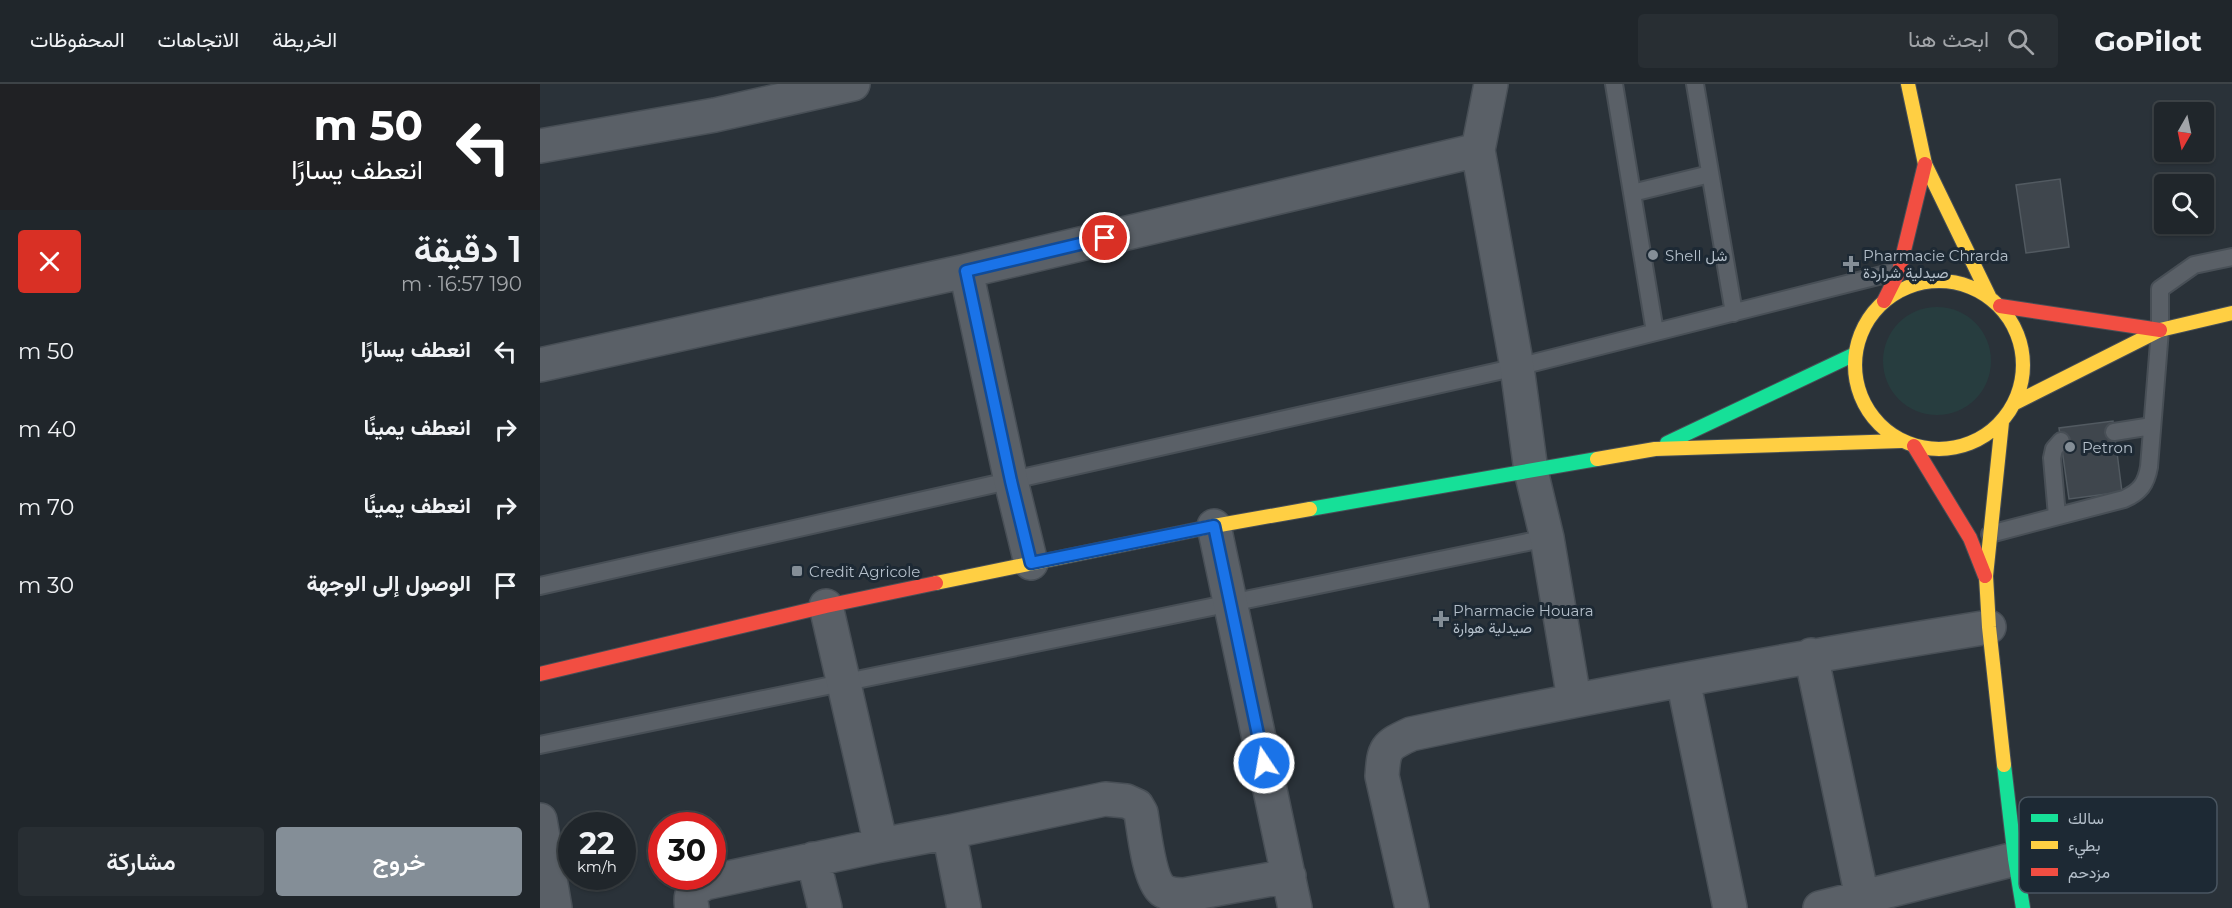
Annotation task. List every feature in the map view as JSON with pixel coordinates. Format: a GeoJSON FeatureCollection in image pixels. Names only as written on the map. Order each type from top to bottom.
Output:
{"type":"FeatureCollection","features":[{"type":"Feature","properties":{"kind":"main road"},"geometry":{"type":"LineString","coordinates":[[540,674],[826,606],[1214,526],[1655,449],[1908,443],[1938,450],[1962,446],[1984,437],[2002,422],[2015,403],[2022,384],[2024,363],[2020,342],[2012,323],[1995,302],[1925,164],[1908,84]]}},
{"type":"Feature","properties":{"kind":"main road"},"geometry":{"type":"LineString","coordinates":[[1925,164],[1899,271],[1884,301],[1870,316],[1860,334],[1855,354],[1856,380],[1864,405],[1880,425],[1908,443],[1970,538],[1986,576]]}},
{"type":"Feature","properties":{"kind":"main road"},"geometry":{"type":"LineString","coordinates":[[1884,301],[1909,287],[1936,281],[1964,285],[1995,302],[2160,330]]}},
{"type":"Feature","properties":{"kind":"main road"},"geometry":{"type":"LineString","coordinates":[[2015,403],[2160,330],[2232,313]]}},
{"type":"Feature","properties":{"kind":"main road"},"geometry":{"type":"LineString","coordinates":[[1655,449],[1855,354]]}},
{"type":"Feature","properties":{"kind":"main road"},"geometry":{"type":"LineString","coordinates":[[2002,422],[1986,576],[1989,627],[2019,884]]}},
{"type":"Feature","properties":{"kind":"main road"},"geometry":{"type":"LineString","coordinates":[[2021,893],[2023,908]]}},
{"type":"Feature","properties":{"kind":"street"},"geometry":{"type":"LineString","coordinates":[[540,146],[715,115],[854,84]]}},
{"type":"Feature","properties":{"kind":"street"},"geometry":{"type":"LineString","coordinates":[[1491,84],[1478,150],[1517,367],[1531,471],[1547,538],[1574,699]]}},
{"type":"Feature","properties":{"kind":"street"},"geometry":{"type":"LineString","coordinates":[[540,365],[966,271],[1478,150]]}},
{"type":"Feature","properties":{"kind":"street"},"geometry":{"type":"LineString","coordinates":[[966,271],[1031,563]]}},
{"type":"Feature","properties":{"kind":"street"},"geometry":{"type":"LineString","coordinates":[[1214,526],[1295,908]]}},
{"type":"Feature","properties":{"kind":"street"},"geometry":{"type":"LineString","coordinates":[[826,606],[881,845]]}},
{"type":"Feature","properties":{"kind":"street"},"geometry":{"type":"LineString","coordinates":[[1412,908],[1382,776],[1383,754],[1389,744],[1411,734],[1574,699],[1811,655],[1989,627]]}},
{"type":"Feature","properties":{"kind":"street"},"geometry":{"type":"LineString","coordinates":[[1811,655],[1862,897]]}},
{"type":"Feature","properties":{"kind":"street"},"geometry":{"type":"LineString","coordinates":[[1683,680],[1730,908]]}},
{"type":"Feature","properties":{"kind":"street"},"geometry":{"type":"LineString","coordinates":[[692,908],[690,898],[692,892],[705,883],[1105,799],[1118,800],[1137,806],[1141,813],[1155,879],[1161,889],[1169,894],[1184,895],[1288,876]]}},
{"type":"Feature","properties":{"kind":"street"},"geometry":{"type":"LineString","coordinates":[[540,820],[555,908]]}},
{"type":"Feature","properties":{"kind":"street"},"geometry":{"type":"LineString","coordinates":[[949,832],[964,908]]}},
{"type":"Feature","properties":{"kind":"street"},"geometry":{"type":"LineString","coordinates":[[813,859],[825,908]]}},
{"type":"Feature","properties":{"kind":"street"},"geometry":{"type":"LineString","coordinates":[[1820,908],[2015,859]]}},
{"type":"Feature","properties":{"kind":"lane"},"geometry":{"type":"LineString","coordinates":[[1614,84],[1655,332]]}},
{"type":"Feature","properties":{"kind":"lane"},"geometry":{"type":"LineString","coordinates":[[1695,84],[1734,313]]}},
{"type":"Feature","properties":{"kind":"lane"},"geometry":{"type":"LineString","coordinates":[[1632,193],[1710,174]]}},
{"type":"Feature","properties":{"kind":"lane"},"geometry":{"type":"LineString","coordinates":[[1990,534],[2124,498],[2141,489],[2147,479],[2160,330],[2160,289],[2194,265],[2232,256]]}},
{"type":"Feature","properties":{"kind":"lane"},"geometry":{"type":"LineString","coordinates":[[540,586],[1517,367],[1899,271]]}},
{"type":"Feature","properties":{"kind":"lane"},"geometry":{"type":"LineString","coordinates":[[2114,432],[2152,426]]}},
{"type":"Feature","properties":{"kind":"lane"},"geometry":{"type":"LineString","coordinates":[[2057,516],[2052,453],[2061,441]]}},
{"type":"Feature","properties":{"kind":"lane"},"geometry":{"type":"LineString","coordinates":[[540,745],[1547,538]]}},
{"type":"Feature","properties":{"kind":"green space"},"geometry":{"type":"Polygon","coordinates":[[[1937,307],[1958,311],[1975,323],[1987,340],[1991,361],[1987,382],[1975,399],[1958,411],[1937,415],[1916,411],[1899,399],[1887,382],[1883,361],[1887,340],[1899,323],[1916,311],[1937,307]]]}},
{"type":"Feature","properties":{"kind":"building"},"geometry":{"type":"Polygon","coordinates":[[[2060,179],[2069,247],[2026,253],[2016,185],[2060,179]]]}},
{"type":"Feature","properties":{"kind":"building"},"geometry":{"type":"Polygon","coordinates":[[[2113,421],[2122,492],[2069,499],[2059,428],[2113,421]]]}},
{"type":"Feature","properties":{"kind":"traffic: fast"},"geometry":{"type":"LineString","coordinates":[[1667,443],[1855,354]]}},
{"type":"Feature","properties":{"kind":"traffic: fast"},"geometry":{"type":"LineString","coordinates":[[1310,509],[1597,459]]}},
{"type":"Feature","properties":{"kind":"traffic: fast"},"geometry":{"type":"LineString","coordinates":[[2004,765],[2019,884]]}},
{"type":"Feature","properties":{"kind":"traffic: fast"},"geometry":{"type":"LineString","coordinates":[[2021,893],[2023,908]]}},
{"type":"Feature","properties":{"kind":"traffic: slow"},"geometry":{"type":"LineString","coordinates":[[1908,84],[1925,164],[1990,298]]}},
{"type":"Feature","properties":{"kind":"traffic: slow"},"geometry":{"type":"LineString","coordinates":[[1939,281],[1971,288],[1986,295],[1998,306],[2009,318],[2016,333],[2023,365],[2016,397],[2009,412],[1998,424],[1986,435],[1971,442],[1939,449],[1907,442],[1892,435],[1880,424],[1869,412],[1862,397],[1855,365],[1862,333],[1869,318],[1880,306],[1892,295],[1907,288],[1939,281]]}},
{"type":"Feature","properties":{"kind":"traffic: slow"},"geometry":{"type":"LineString","coordinates":[[2015,403],[2160,330],[2232,313]]}},
{"type":"Feature","properties":{"kind":"traffic: slow"},"geometry":{"type":"LineString","coordinates":[[2002,422],[1986,576],[1989,627],[2004,765]]}},
{"type":"Feature","properties":{"kind":"traffic: slow"},"geometry":{"type":"LineString","coordinates":[[1597,459],[1655,449],[1901,441]]}},
{"type":"Feature","properties":{"kind":"traffic: slow"},"geometry":{"type":"LineString","coordinates":[[936,583],[1214,526],[1310,509]]}},
{"type":"Feature","properties":{"kind":"traffic: jam"},"geometry":{"type":"LineString","coordinates":[[1884,301],[1899,271],[1925,164]]}},
{"type":"Feature","properties":{"kind":"traffic: jam"},"geometry":{"type":"LineString","coordinates":[[2000,306],[2160,330]]}},
{"type":"Feature","properties":{"kind":"traffic: jam"},"geometry":{"type":"LineString","coordinates":[[1914,446],[1970,538],[1985,576]]}},
{"type":"Feature","properties":{"kind":"traffic: jam"},"geometry":{"type":"LineString","coordinates":[[540,674],[826,606],[936,583]]}},
{"type":"Feature","properties":{"kind":"place","name":"Shell شل"},"geometry":{"type":"Point","coordinates":[1653,255]}},
{"type":"Feature","properties":{"kind":"place","name":"Pharmacie Chrarda صيدلية شراردة"},"geometry":{"type":"Point","coordinates":[1851,264]}},
{"type":"Feature","properties":{"kind":"place","name":"Petron"},"geometry":{"type":"Point","coordinates":[2070,447]}},
{"type":"Feature","properties":{"kind":"place","name":"Credit Agricole"},"geometry":{"type":"Point","coordinates":[797,571]}},
{"type":"Feature","properties":{"kind":"place","name":"Pharmacie Houara صيدلية هوارة"},"geometry":{"type":"Point","coordinates":[1441,619]}},
{"type":"Feature","properties":{"kind":"route"},"geometry":{"type":"LineString","coordinates":[[1105,238],[966,271],[1031,563],[1214,526],[1264,763]]}}]}
